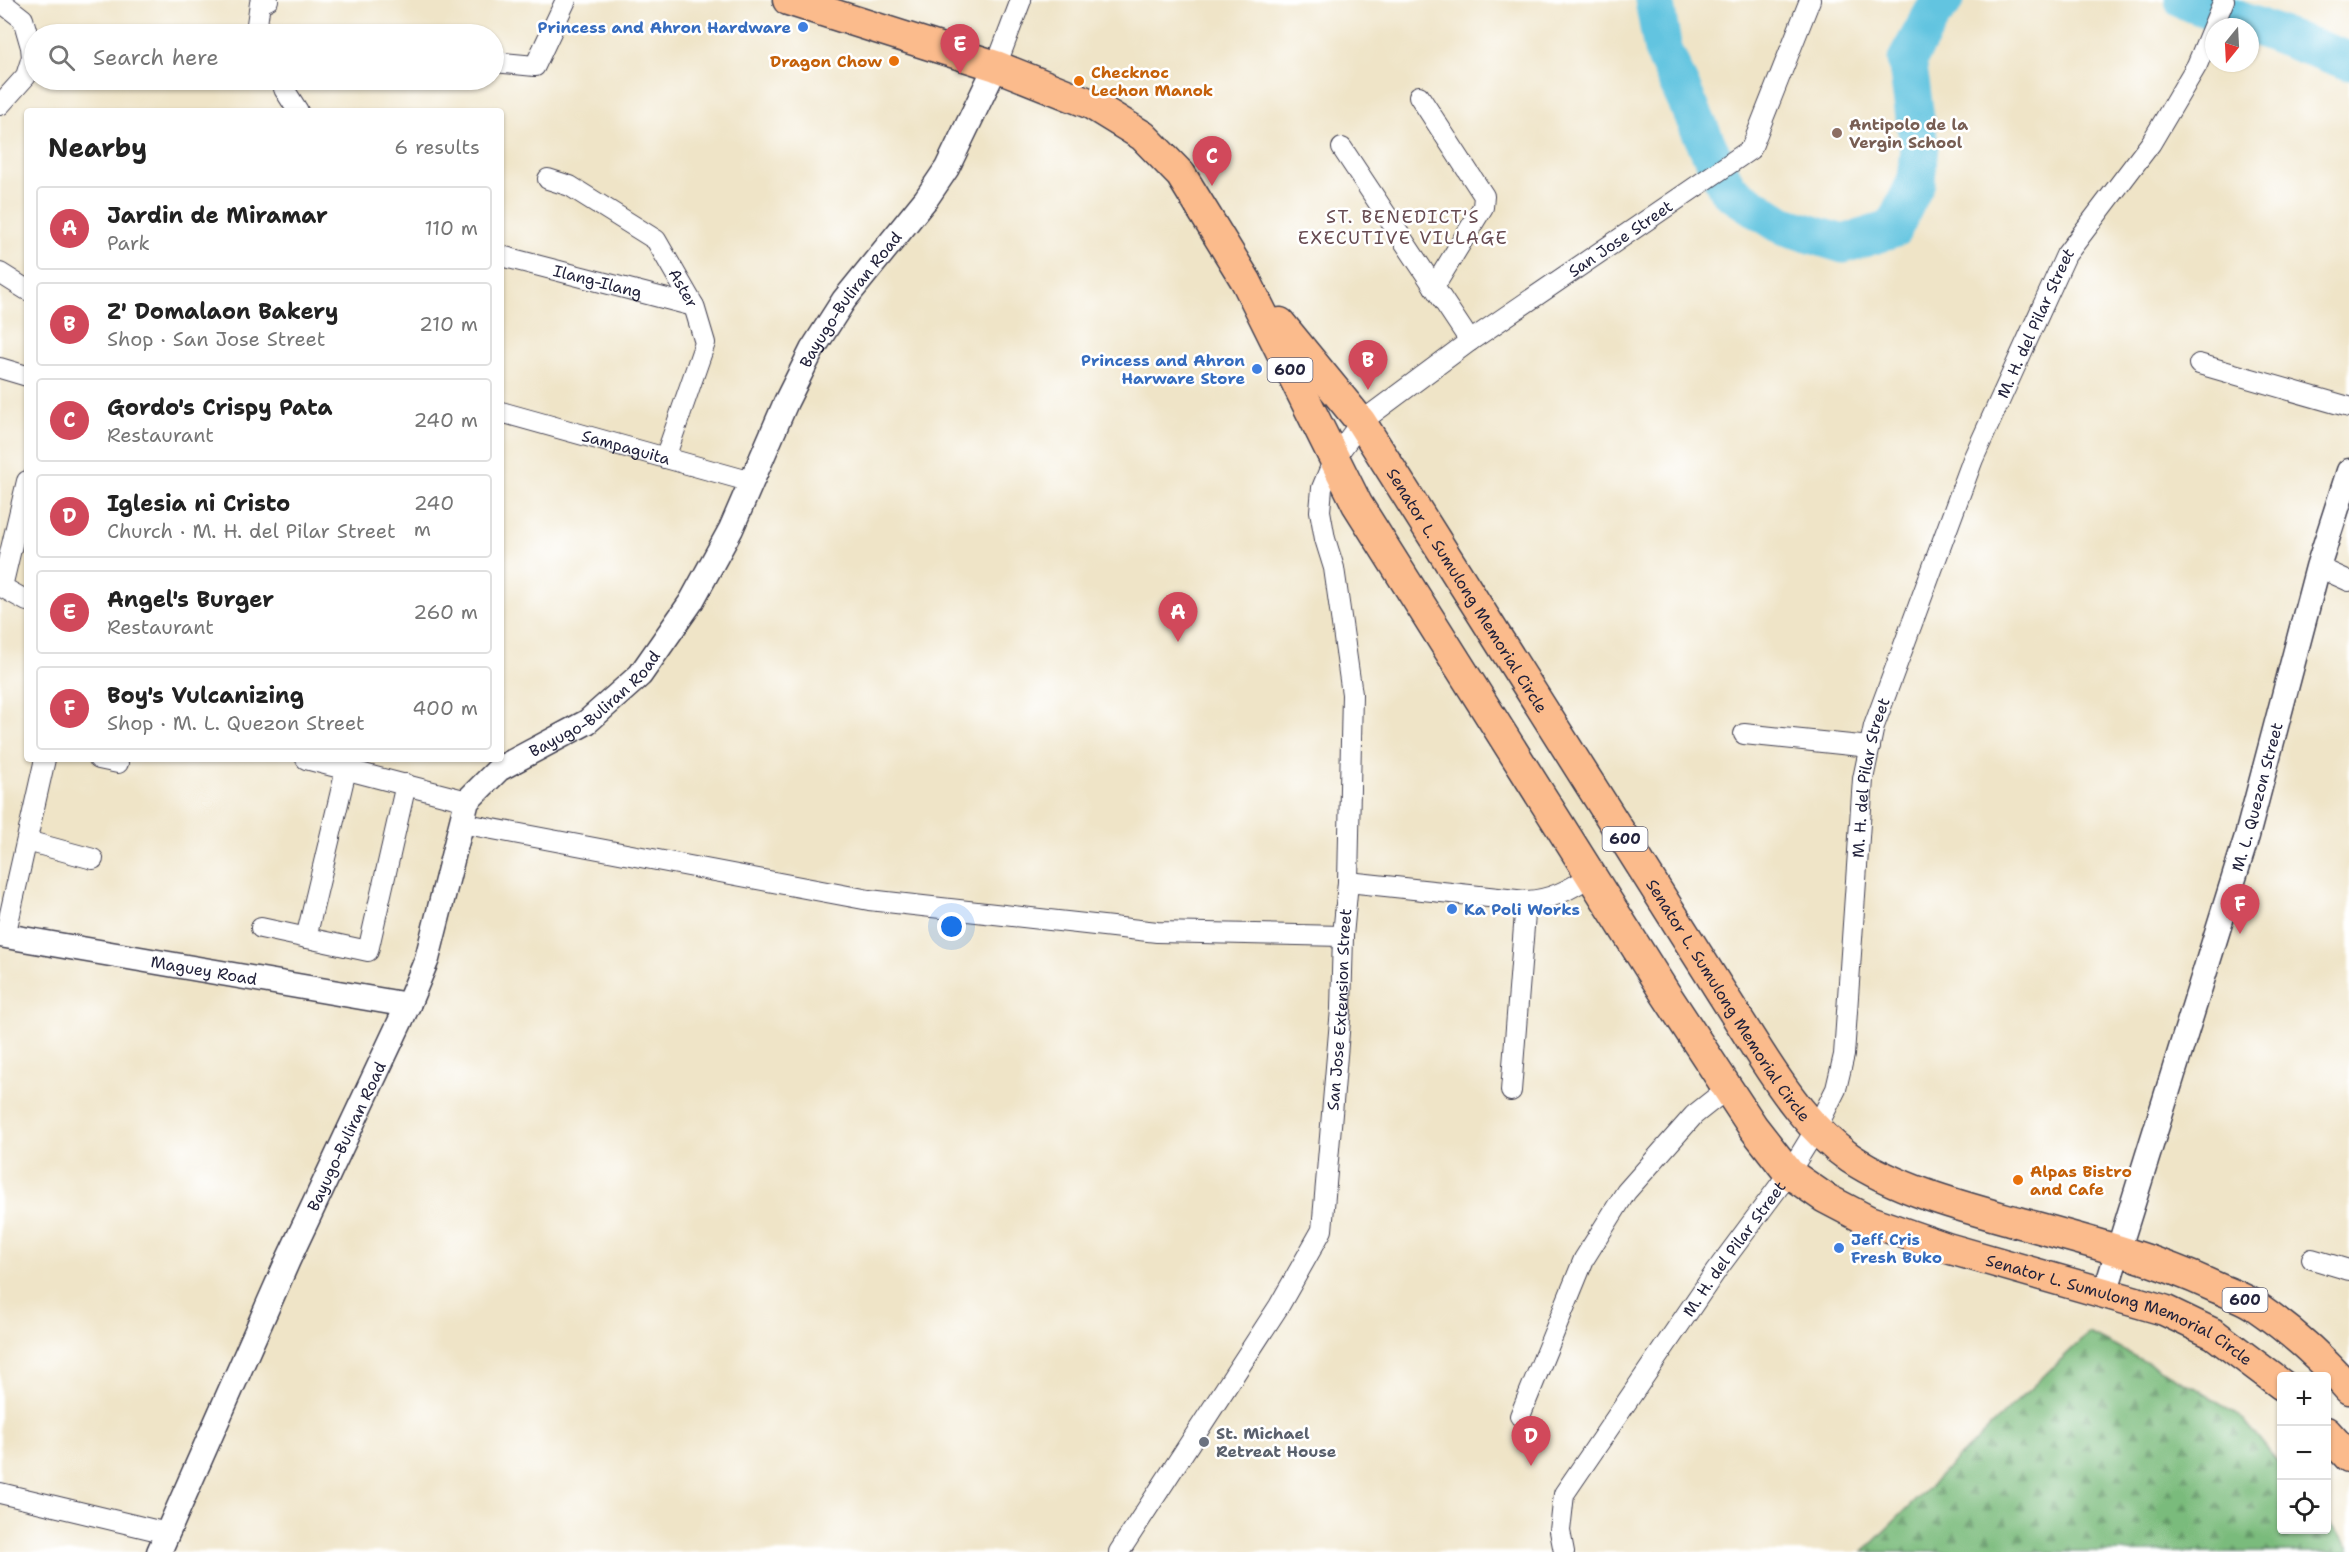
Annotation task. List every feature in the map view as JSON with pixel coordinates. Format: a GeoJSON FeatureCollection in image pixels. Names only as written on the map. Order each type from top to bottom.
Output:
{"type":"FeatureCollection","features":[{"type":"Feature","properties":{"kind":"main road","name":"Senator L. Sumulong Memorial Circle"},"geometry":{"type":"LineString","coordinates":[[789,0],[996,66],[1091,104],[1143,136],[1181,175],[1246,281],[1357,504],[1665,993],[1753,1127],[1788,1173],[1825,1198],[1869,1221],[1947,1248],[2164,1310],[2214,1334],[2277,1381]]}},
{"type":"Feature","properties":{"kind":"main road","name":"Senator L. Sumulong Memorial Circle"},"geometry":{"type":"LineString","coordinates":[[1246,281],[1361,422],[1770,1069],[1787,1095],[1816,1129],[1849,1157],[1887,1179],[1973,1210],[2118,1250],[2181,1271],[2252,1304],[2313,1350],[2349,1389]]}},
{"type":"Feature","properties":{"kind":"main road"},"geometry":{"type":"LineString","coordinates":[[2331,1437],[2349,1457]]}},
{"type":"Feature","properties":{"kind":"street"},"geometry":{"type":"LineString","coordinates":[[0,0],[23,19],[24,24]]}},
{"type":"Feature","properties":{"kind":"street"},"geometry":{"type":"LineString","coordinates":[[256,24],[260,3],[268,0]]}},
{"type":"Feature","properties":{"kind":"street"},"geometry":{"type":"LineString","coordinates":[[504,63],[535,66],[566,0]]}},
{"type":"Feature","properties":{"kind":"street"},"geometry":{"type":"LineString","coordinates":[[996,66],[1021,0]]}},
{"type":"Feature","properties":{"kind":"street","name":"San Jose Street"},"geometry":{"type":"LineString","coordinates":[[1361,422],[1470,341],[1751,149],[1810,0]]}},
{"type":"Feature","properties":{"kind":"street","name":"M. H. del Pilar Street"},"geometry":{"type":"LineString","coordinates":[[1564,1552],[1560,1531],[1564,1494],[1716,1271],[1788,1173],[1816,1129],[1836,1089],[1844,1055],[1863,778],[1874,726],[1973,459],[2066,255],[2151,143],[2197,65],[2224,0]]}},
{"type":"Feature","properties":{"kind":"street","name":"Bayugo-Buliran Road"},"geometry":{"type":"LineString","coordinates":[[163,1542],[288,1260],[408,1005],[427,959],[464,812],[499,769],[587,722],[640,675],[691,602],[731,529],[786,402],[812,350],[844,300],[926,199],[947,168],[996,66]]}},
{"type":"Feature","properties":{"kind":"street"},"geometry":{"type":"LineString","coordinates":[[0,105],[24,78]]}},
{"type":"Feature","properties":{"kind":"street"},"geometry":{"type":"LineString","coordinates":[[285,90],[296,108]]}},
{"type":"Feature","properties":{"kind":"street"},"geometry":{"type":"LineString","coordinates":[[1419,96],[1484,196],[1483,207],[1434,287]]}},
{"type":"Feature","properties":{"kind":"street"},"geometry":{"type":"LineString","coordinates":[[1342,148],[1470,341]]}},
{"type":"Feature","properties":{"kind":"street","name":"Aster"},"geometry":{"type":"LineString","coordinates":[[548,179],[570,186],[656,240],[694,306],[705,343],[665,458]]}},
{"type":"Feature","properties":{"kind":"street","name":"Ilang-Ilang"},"geometry":{"type":"LineString","coordinates":[[504,257],[694,306]]}},
{"type":"Feature","properties":{"kind":"street"},"geometry":{"type":"LineString","coordinates":[[0,273],[24,285]]}},
{"type":"Feature","properties":{"kind":"street"},"geometry":{"type":"LineString","coordinates":[[2199,364],[2349,407]]}},
{"type":"Feature","properties":{"kind":"street"},"geometry":{"type":"LineString","coordinates":[[0,368],[24,375]]}},
{"type":"Feature","properties":{"kind":"street","name":"Sampaguita"},"geometry":{"type":"LineString","coordinates":[[504,413],[752,482]]}},
{"type":"Feature","properties":{"kind":"street","name":"San Jose Extension Street"},"geometry":{"type":"LineString","coordinates":[[1119,1552],[1279,1306],[1322,1230],[1341,1009],[1343,936],[1348,882],[1352,694],[1334,568],[1324,539],[1320,511],[1322,488],[1335,459],[1361,422]]}},
{"type":"Feature","properties":{"kind":"street","name":"M. L. Quezon Street"},"geometry":{"type":"LineString","coordinates":[[2105,1293],[2247,836],[2318,567],[2349,471]]}},
{"type":"Feature","properties":{"kind":"street"},"geometry":{"type":"LineString","coordinates":[[24,493],[1,586],[24,599]]}},
{"type":"Feature","properties":{"kind":"street"},"geometry":{"type":"LineString","coordinates":[[2318,567],[2349,581]]}},
{"type":"Feature","properties":{"kind":"street"},"geometry":{"type":"LineString","coordinates":[[1744,734],[1870,747]]}},
{"type":"Feature","properties":{"kind":"street"},"geometry":{"type":"LineString","coordinates":[[3,936],[44,762]]}},
{"type":"Feature","properties":{"kind":"street"},"geometry":{"type":"LineString","coordinates":[[317,762],[346,770],[372,767],[464,812],[869,900],[1157,932],[1343,936]]}},
{"type":"Feature","properties":{"kind":"street"},"geometry":{"type":"LineString","coordinates":[[306,938],[346,770]]}},
{"type":"Feature","properties":{"kind":"street"},"geometry":{"type":"LineString","coordinates":[[261,928],[368,951],[406,784]]}},
{"type":"Feature","properties":{"kind":"street"},"geometry":{"type":"LineString","coordinates":[[27,841],[93,859]]}},
{"type":"Feature","properties":{"kind":"street"},"geometry":{"type":"LineString","coordinates":[[1348,882],[1544,901],[1592,876]]}},
{"type":"Feature","properties":{"kind":"street"},"geometry":{"type":"LineString","coordinates":[[1511,1091],[1526,901]]}},
{"type":"Feature","properties":{"kind":"street","name":"Maguey Road"},"geometry":{"type":"LineString","coordinates":[[3,936],[408,1005]]}},
{"type":"Feature","properties":{"kind":"street"},"geometry":{"type":"LineString","coordinates":[[1520,1416],[1584,1259],[1626,1192],[1694,1114],[1728,1088]]}},
{"type":"Feature","properties":{"kind":"street"},"geometry":{"type":"LineString","coordinates":[[2312,1259],[2349,1270]]}},
{"type":"Feature","properties":{"kind":"street"},"geometry":{"type":"LineString","coordinates":[[0,1493],[163,1542]]}},
{"type":"Feature","properties":{"kind":"green space"},"geometry":{"type":"Polygon","coordinates":[[[2089,1333],[2196,1388],[2244,1420],[2277,1461],[2277,1534],[2331,1534],[2331,1525],[2349,1547],[2349,1552],[1863,1552],[2089,1333]]]}},
{"type":"Feature","properties":{"kind":"waterway"},"geometry":{"type":"LineString","coordinates":[[1654,0],[1663,50],[1728,190],[1782,225],[1843,244],[1893,229],[1916,182],[1919,146],[1907,60],[1933,13],[1945,0]]}},
{"type":"Feature","properties":{"kind":"waterway"},"geometry":{"type":"LineString","coordinates":[[2184,0],[2349,61]]}},
{"type":"Feature","properties":{"kind":"place","name":"Princess and Ahron Hardware"},"geometry":{"type":"Point","coordinates":[803,27]}},
{"type":"Feature","properties":{"kind":"place","name":"Dragon Chow"},"geometry":{"type":"Point","coordinates":[894,61]}},
{"type":"Feature","properties":{"kind":"place","name":"Angel's Burger"},"geometry":{"type":"Point","coordinates":[960,74]}},
{"type":"Feature","properties":{"kind":"place","name":"Checknoc Lechon Manok"},"geometry":{"type":"Point","coordinates":[1079,81]}},
{"type":"Feature","properties":{"kind":"place","name":"Antipolo de la Vergin School"},"geometry":{"type":"Point","coordinates":[1837,133]}},
{"type":"Feature","properties":{"kind":"place","name":"Gordo's Crispy Pata"},"geometry":{"type":"Point","coordinates":[1212,186]}},
{"type":"Feature","properties":{"kind":"place","name":"Princess and Ahron Harware Store"},"geometry":{"type":"Point","coordinates":[1257,369]}},
{"type":"Feature","properties":{"kind":"place","name":"Z' Domalaon Bakery"},"geometry":{"type":"Point","coordinates":[1368,390]}},
{"type":"Feature","properties":{"kind":"place","name":"Jardin de Miramar"},"geometry":{"type":"Point","coordinates":[1178,642]}},
{"type":"Feature","properties":{"kind":"place","name":"Ka Poli Works"},"geometry":{"type":"Point","coordinates":[1452,909]}},
{"type":"Feature","properties":{"kind":"place","name":"Boy's Vulcanizing"},"geometry":{"type":"Point","coordinates":[2240,934]}},
{"type":"Feature","properties":{"kind":"place","name":"Alpas Bistro and Cafe"},"geometry":{"type":"Point","coordinates":[2018,1180]}},
{"type":"Feature","properties":{"kind":"place","name":"Jeff Cris Fresh Buko"},"geometry":{"type":"Point","coordinates":[1839,1248]}},
{"type":"Feature","properties":{"kind":"place","name":"St. Michael Retreat House"},"geometry":{"type":"Point","coordinates":[1204,1442]}},
{"type":"Feature","properties":{"kind":"place","name":"Iglesia ni Cristo"},"geometry":{"type":"Point","coordinates":[1531,1466]}},
{"type":"Feature","properties":{"kind":"district","name":"ST. BENEDICT'S EXECUTIVE VILLAGE"},"geometry":{"type":"Point","coordinates":[1403,227]}}]}
